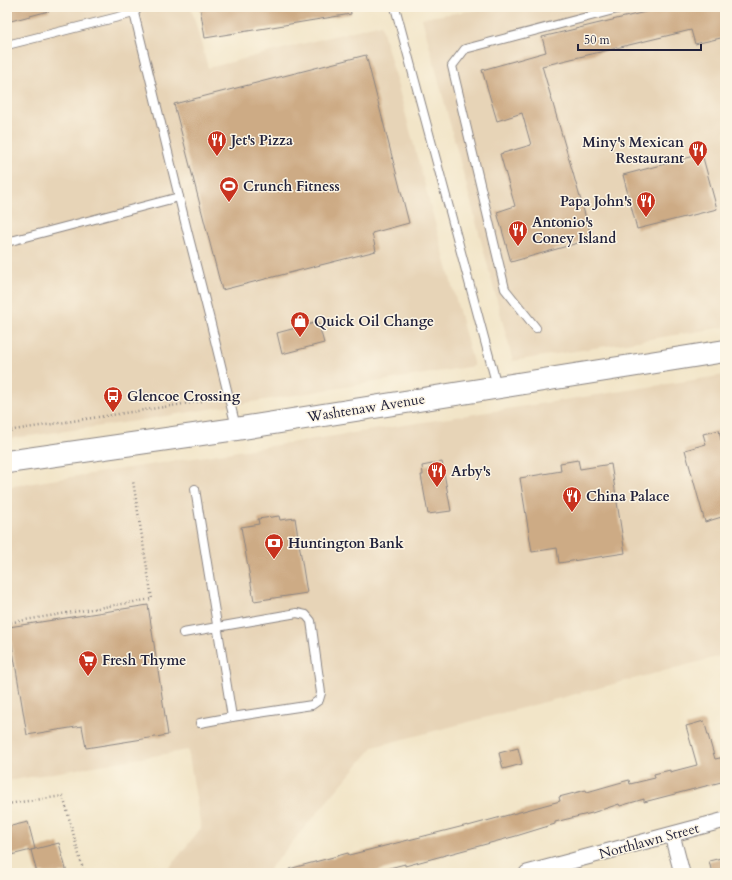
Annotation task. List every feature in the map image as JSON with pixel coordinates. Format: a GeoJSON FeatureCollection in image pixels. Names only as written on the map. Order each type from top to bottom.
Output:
{"type":"FeatureCollection","features":[{"type":"Feature","properties":{"kind":"main road","name":"Washtenaw Avenue"},"geometry":{"type":"LineString","coordinates":[[7,462],[236,429],[725,351]]}},
{"type":"Feature","properties":{"kind":"street","name":"Northlawn Street"},"geometry":{"type":"LineString","coordinates":[[527,873],[725,820]]}},
{"type":"Feature","properties":{"kind":"street"},"geometry":{"type":"LineString","coordinates":[[672,835],[682,873]]}},
{"type":"Feature","properties":{"kind":"lane"},"geometry":{"type":"LineString","coordinates":[[395,7],[497,387]]}},
{"type":"Feature","properties":{"kind":"lane"},"geometry":{"type":"LineString","coordinates":[[536,328],[505,289],[452,66],[465,49],[625,7]]}},
{"type":"Feature","properties":{"kind":"lane"},"geometry":{"type":"LineString","coordinates":[[7,45],[136,10],[179,197],[210,316],[236,429]]}},
{"type":"Feature","properties":{"kind":"lane"},"geometry":{"type":"LineString","coordinates":[[7,242],[179,197]]}},
{"type":"Feature","properties":{"kind":"lane"},"geometry":{"type":"LineString","coordinates":[[195,489],[232,717]]}},
{"type":"Feature","properties":{"kind":"lane"},"geometry":{"type":"LineString","coordinates":[[183,633],[297,613],[306,615],[311,621],[321,693],[319,700],[312,705],[200,723]]}},
{"type":"Feature","properties":{"kind":"path"},"geometry":{"type":"LineString","coordinates":[[7,432],[203,401]]}},
{"type":"Feature","properties":{"kind":"path"},"geometry":{"type":"LineString","coordinates":[[7,622],[152,599],[133,481]]}},
{"type":"Feature","properties":{"kind":"path"},"geometry":{"type":"LineString","coordinates":[[7,804],[63,796],[84,873]]}},
{"type":"Feature","properties":{"kind":"shaded area"},"geometry":{"type":"Polygon","coordinates":[[[7,7],[191,7],[208,68],[381,24],[474,366],[123,423],[7,439],[7,7]]]}},
{"type":"Feature","properties":{"kind":"shaded area"},"geometry":{"type":"Polygon","coordinates":[[[496,7],[725,7],[725,327],[513,361],[422,18],[496,7]]]}},
{"type":"Feature","properties":{"kind":"shaded area"},"geometry":{"type":"Polygon","coordinates":[[[725,375],[725,655],[373,747],[266,873],[165,873],[201,828],[188,750],[7,781],[7,487],[725,375]]]}},
{"type":"Feature","properties":{"kind":"building"},"geometry":{"type":"Polygon","coordinates":[[[7,7],[48,7],[49,11],[7,22],[7,7]]]}},
{"type":"Feature","properties":{"kind":"building"},"geometry":{"type":"Polygon","coordinates":[[[200,7],[350,7],[351,14],[205,38],[200,7]]]}},
{"type":"Feature","properties":{"kind":"building"},"geometry":{"type":"Polygon","coordinates":[[[666,7],[722,7],[725,18],[725,37],[695,44],[691,30],[542,66],[592,239],[511,262],[497,212],[515,206],[500,154],[531,145],[522,113],[497,121],[482,70],[546,52],[542,37],[666,7]]]}},
{"type":"Feature","properties":{"kind":"building"},"geometry":{"type":"Polygon","coordinates":[[[366,55],[409,223],[372,233],[376,251],[222,290],[174,104],[366,55]]]}},
{"type":"Feature","properties":{"kind":"building"},"geometry":{"type":"Polygon","coordinates":[[[702,154],[717,209],[637,229],[623,175],[702,154]]]}},
{"type":"Feature","properties":{"kind":"building","name":"Quick Oil Change"},"geometry":{"type":"Polygon","coordinates":[[[318,322],[324,343],[282,354],[277,333],[318,322]]]}},
{"type":"Feature","properties":{"kind":"building"},"geometry":{"type":"Polygon","coordinates":[[[719,430],[721,440],[725,439],[725,516],[705,522],[685,450],[706,444],[703,434],[719,430]]]}},
{"type":"Feature","properties":{"kind":"building","name":"China Palace"},"geometry":{"type":"Polygon","coordinates":[[[578,460],[580,469],[611,464],[625,553],[559,563],[557,548],[532,552],[520,478],[561,471],[560,463],[578,460]]]}},
{"type":"Feature","properties":{"kind":"building","name":"Arby's"},"geometry":{"type":"Polygon","coordinates":[[[442,462],[451,511],[428,514],[421,475],[423,475],[422,466],[442,462]]]}},
{"type":"Feature","properties":{"kind":"building","name":"Huntington Bank"},"geometry":{"type":"Polygon","coordinates":[[[279,516],[280,520],[295,518],[307,593],[254,601],[241,527],[259,524],[258,519],[279,516]]]}},
{"type":"Feature","properties":{"kind":"building","name":"Fresh Thyme"},"geometry":{"type":"Polygon","coordinates":[[[148,605],[168,735],[86,748],[82,726],[27,735],[9,627],[148,605]]]}},
{"type":"Feature","properties":{"kind":"building"},"geometry":{"type":"Polygon","coordinates":[[[704,721],[715,759],[725,757],[725,781],[644,802],[644,799],[620,806],[619,804],[592,813],[555,822],[555,824],[516,836],[405,866],[405,864],[370,873],[289,873],[289,869],[348,853],[349,855],[468,826],[560,801],[559,797],[586,790],[587,792],[629,780],[630,784],[655,778],[654,774],[670,770],[670,772],[697,765],[686,726],[704,721]]]}},
{"type":"Feature","properties":{"kind":"building"},"geometry":{"type":"Polygon","coordinates":[[[518,748],[522,764],[503,769],[499,753],[518,748]]]}},
{"type":"Feature","properties":{"kind":"building"},"geometry":{"type":"Polygon","coordinates":[[[28,822],[35,849],[7,856],[7,827],[28,822]]]}},
{"type":"Feature","properties":{"kind":"building"},"geometry":{"type":"Polygon","coordinates":[[[59,843],[67,873],[37,873],[31,850],[59,843]]]}},
{"type":"Feature","properties":{"kind":"building"},"geometry":{"type":"Polygon","coordinates":[[[725,857],[725,873],[712,873],[709,861],[725,857]]]}},
{"type":"Feature","properties":{"kind":"place","name":"Jet's Pizza"},"geometry":{"type":"Point","coordinates":[217,157]}},
{"type":"Feature","properties":{"kind":"place","name":"Miny's Mexican Restaurant"},"geometry":{"type":"Point","coordinates":[698,167]}},
{"type":"Feature","properties":{"kind":"place","name":"Crunch Fitness"},"geometry":{"type":"Point","coordinates":[229,203]}},
{"type":"Feature","properties":{"kind":"place","name":"Papa John's"},"geometry":{"type":"Point","coordinates":[646,218]}},
{"type":"Feature","properties":{"kind":"place","name":"Antonio's Coney Island"},"geometry":{"type":"Point","coordinates":[518,247]}},
{"type":"Feature","properties":{"kind":"place","name":"Quick Oil Change"},"geometry":{"type":"Point","coordinates":[300,338]}},
{"type":"Feature","properties":{"kind":"place","name":"Glencoe Crossing"},"geometry":{"type":"Point","coordinates":[113,413]}},
{"type":"Feature","properties":{"kind":"place","name":"Arby's"},"geometry":{"type":"Point","coordinates":[437,488]}},
{"type":"Feature","properties":{"kind":"place","name":"China Palace"},"geometry":{"type":"Point","coordinates":[572,513]}},
{"type":"Feature","properties":{"kind":"place","name":"Huntington Bank"},"geometry":{"type":"Point","coordinates":[274,560]}},
{"type":"Feature","properties":{"kind":"place","name":"Fresh Thyme"},"geometry":{"type":"Point","coordinates":[88,677]}}]}
